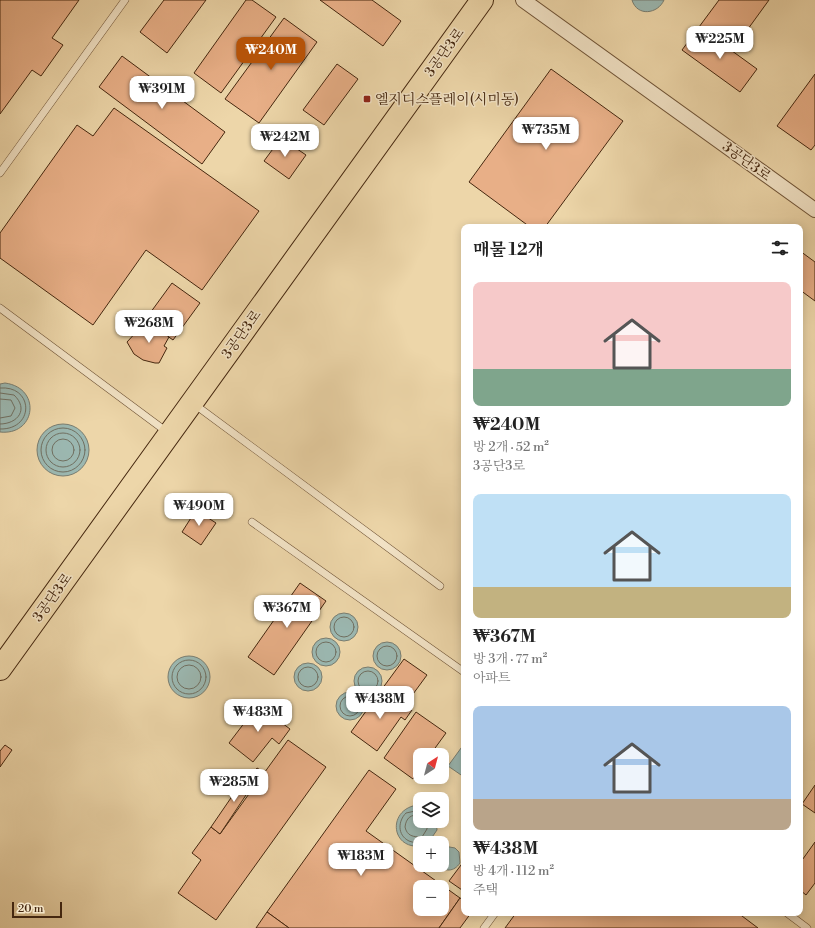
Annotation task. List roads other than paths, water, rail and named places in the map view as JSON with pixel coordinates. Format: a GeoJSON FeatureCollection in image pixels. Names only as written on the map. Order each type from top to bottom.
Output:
{"type":"FeatureCollection","features":[{"type":"Feature","properties":{"kind":"main road","name":"3공단3로"},"geometry":{"type":"LineString","coordinates":[[0,669],[482,0]]}},
{"type":"Feature","properties":{"kind":"street","name":"3공단3로"},"geometry":{"type":"LineString","coordinates":[[523,0],[815,210]]}},
{"type":"Feature","properties":{"kind":"lane"},"geometry":{"type":"LineString","coordinates":[[0,173],[125,0]]}},
{"type":"Feature","properties":{"kind":"lane"},"geometry":{"type":"LineString","coordinates":[[0,308],[170,434]]}},
{"type":"Feature","properties":{"kind":"lane"},"geometry":{"type":"LineString","coordinates":[[192,403],[440,586]]}},
{"type":"Feature","properties":{"kind":"lane"},"geometry":{"type":"LineString","coordinates":[[252,522],[461,670]]}},
{"type":"Feature","properties":{"kind":"lane"},"geometry":{"type":"LineString","coordinates":[[484,928],[492,916]]}},
{"type":"Feature","properties":{"kind":"lane"},"geometry":{"type":"LineString","coordinates":[[791,916],[807,928]]}},
{"type":"Feature","properties":{"kind":"water"},"geometry":{"type":"Polygon","coordinates":[[[632,0],[664,0],[661,5],[653,11],[648,12],[638,9],[632,0]]]}},
{"type":"Feature","properties":{"kind":"water"},"geometry":{"type":"Polygon","coordinates":[[[5,383],[17,387],[25,393],[29,402],[30,411],[27,420],[21,427],[12,431],[0,432],[0,384],[5,383]]]}},
{"type":"Feature","properties":{"kind":"water"},"geometry":{"type":"Polygon","coordinates":[[[58,424],[68,424],[82,431],[89,445],[89,455],[82,469],[68,476],[58,476],[48,472],[41,465],[37,455],[37,445],[41,435],[48,428],[58,424]]]}},
{"type":"Feature","properties":{"kind":"water"},"geometry":{"type":"Polygon","coordinates":[[[344,613],[354,617],[358,627],[354,637],[344,641],[334,637],[330,627],[334,617],[344,613]]]}},
{"type":"Feature","properties":{"kind":"water"},"geometry":{"type":"Polygon","coordinates":[[[326,638],[336,642],[340,652],[336,662],[326,666],[316,662],[312,652],[316,642],[326,638]]]}},
{"type":"Feature","properties":{"kind":"water"},"geometry":{"type":"Polygon","coordinates":[[[387,642],[397,646],[401,656],[397,666],[387,670],[377,666],[373,656],[377,646],[387,642]]]}},
{"type":"Feature","properties":{"kind":"water"},"geometry":{"type":"Polygon","coordinates":[[[185,656],[193,656],[204,662],[210,673],[210,681],[204,692],[193,698],[185,698],[174,692],[168,681],[168,673],[174,662],[185,656]]]}},
{"type":"Feature","properties":{"kind":"water"},"geometry":{"type":"Polygon","coordinates":[[[308,663],[318,667],[322,677],[318,687],[308,691],[298,687],[294,677],[298,667],[308,663]]]}},
{"type":"Feature","properties":{"kind":"water"},"geometry":{"type":"Polygon","coordinates":[[[368,667],[378,671],[382,681],[378,691],[368,695],[358,691],[354,681],[358,671],[368,667]]]}},
{"type":"Feature","properties":{"kind":"water"},"geometry":{"type":"Polygon","coordinates":[[[350,692],[360,696],[364,706],[360,716],[350,720],[340,716],[336,706],[340,696],[350,692]]]}},
{"type":"Feature","properties":{"kind":"water"},"geometry":{"type":"Polygon","coordinates":[[[461,748],[461,775],[449,767],[449,765],[461,748]]]}},
{"type":"Feature","properties":{"kind":"water"},"geometry":{"type":"Polygon","coordinates":[[[413,806],[413,828],[437,828],[433,836],[413,836],[413,845],[403,842],[398,836],[396,828],[397,821],[407,808],[413,806]]]}},
{"type":"Feature","properties":{"kind":"water"},"geometry":{"type":"Polygon","coordinates":[[[449,847],[455,848],[459,852],[460,863],[449,870],[449,847]]]}},
{"type":"Feature","properties":{"kind":"place","name":"엘지디스플레이(시미동)"},"geometry":{"type":"Point","coordinates":[367,99]}}]}
